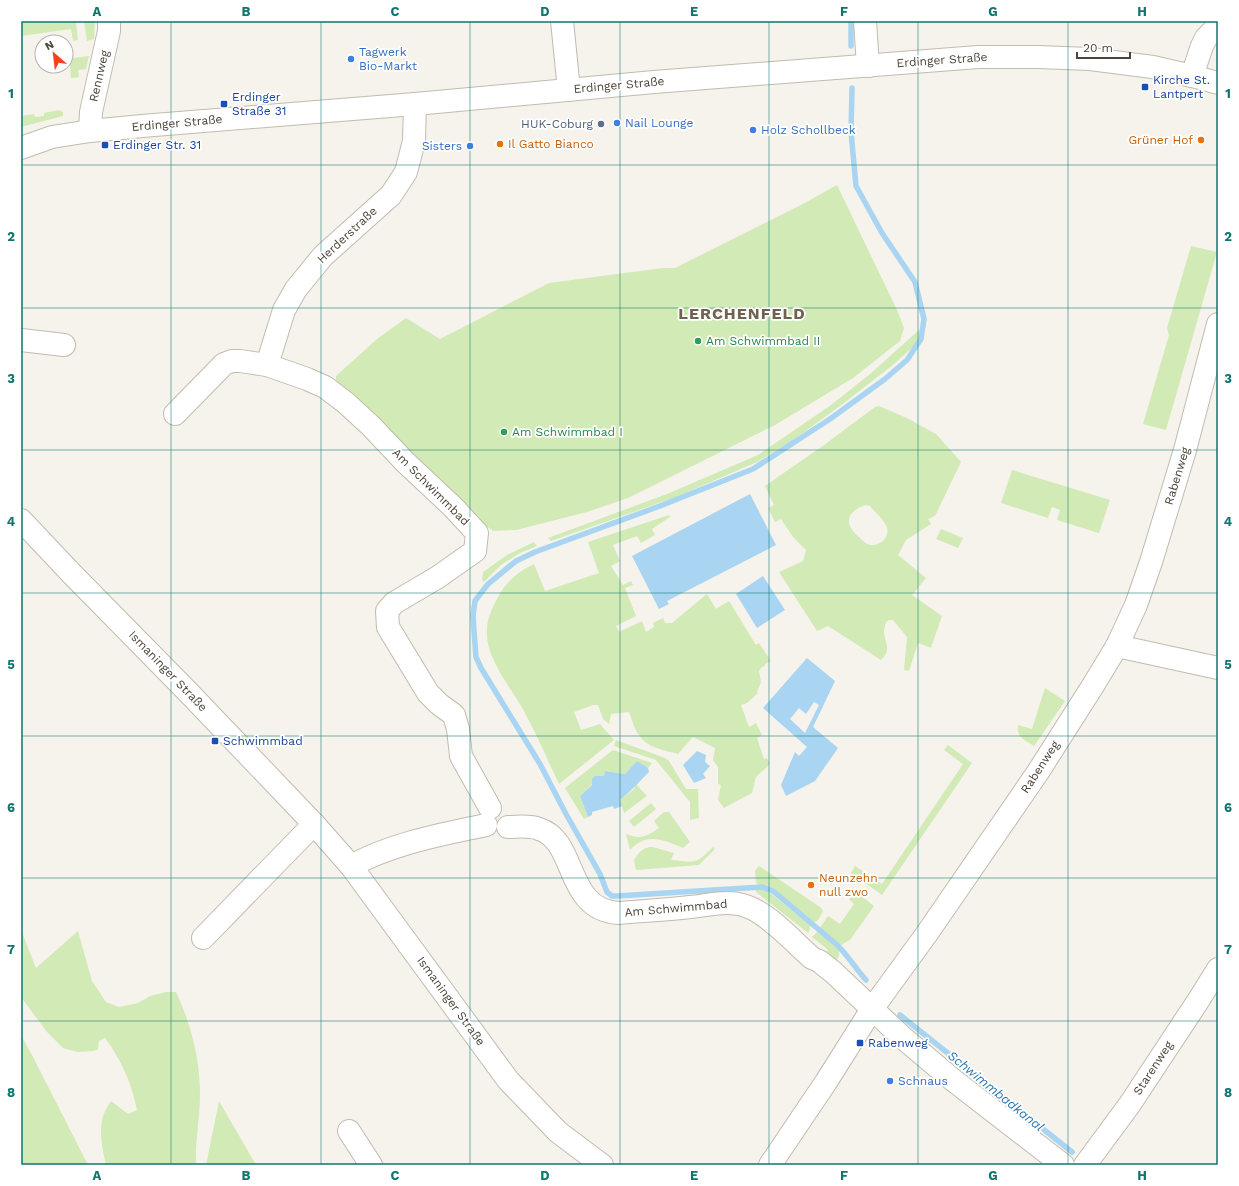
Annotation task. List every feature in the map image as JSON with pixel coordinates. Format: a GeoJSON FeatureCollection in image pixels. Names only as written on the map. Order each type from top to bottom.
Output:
{"type":"FeatureCollection","features":[{"type":"Feature","properties":{"kind":"street","name":"Rennweg"},"geometry":{"type":"LineString","coordinates":[[90,131],[91,112],[109,31],[109,21]]}},
{"type":"Feature","properties":{"kind":"street"},"geometry":{"type":"LineString","coordinates":[[562,21],[569,90]]}},
{"type":"Feature","properties":{"kind":"street"},"geometry":{"type":"LineString","coordinates":[[865,21],[868,66]]}},
{"type":"Feature","properties":{"kind":"street"},"geometry":{"type":"LineString","coordinates":[[1192,76],[1206,38],[1218,26]]}},
{"type":"Feature","properties":{"kind":"street","name":"Erdinger Straße"},"geometry":{"type":"LineString","coordinates":[[21,148],[52,138],[90,131],[569,90],[978,58],[1038,57],[1090,59],[1153,67],[1218,83]]}},
{"type":"Feature","properties":{"kind":"street","name":"Herderstraße"},"geometry":{"type":"LineString","coordinates":[[267,365],[284,310],[296,288],[323,256],[391,195],[406,172],[414,141],[415,104]]}},
{"type":"Feature","properties":{"kind":"street","name":"Rabenweg"},"geometry":{"type":"LineString","coordinates":[[770,1165],[826,1082],[872,1009],[925,937],[1038,772],[1118,646],[1136,605],[1180,470],[1218,324]]}},
{"type":"Feature","properties":{"kind":"street"},"geometry":{"type":"LineString","coordinates":[[21,340],[64,345]]}},
{"type":"Feature","properties":{"kind":"street","name":"Am Schwimmbad"},"geometry":{"type":"LineString","coordinates":[[174,414],[224,364],[232,361],[267,365],[307,379],[324,387],[336,395],[371,426],[405,462],[453,507],[477,533],[474,551],[438,578],[394,603],[387,611],[388,627],[428,693],[439,704],[454,715],[458,729],[461,756],[488,816],[489,828],[496,832],[500,832],[508,827],[532,827],[540,829],[552,836],[571,866],[580,890],[591,902],[610,913],[692,907],[721,902],[733,903],[753,909],[772,921],[812,958],[819,961],[833,972],[902,1037],[953,1080],[1063,1165]]}},
{"type":"Feature","properties":{"kind":"street","name":"Ismaninger Straße"},"geometry":{"type":"LineString","coordinates":[[21,520],[314,824],[351,866],[508,1080],[558,1132],[602,1165]]}},
{"type":"Feature","properties":{"kind":"street"},"geometry":{"type":"LineString","coordinates":[[1118,646],[1218,668]]}},
{"type":"Feature","properties":{"kind":"street"},"geometry":{"type":"LineString","coordinates":[[351,866],[361,860],[407,843],[432,836],[488,816]]}},
{"type":"Feature","properties":{"kind":"street"},"geometry":{"type":"LineString","coordinates":[[203,938],[314,824]]}},
{"type":"Feature","properties":{"kind":"street","name":"Starenweg"},"geometry":{"type":"LineString","coordinates":[[1085,1165],[1130,1104],[1218,969]]}},
{"type":"Feature","properties":{"kind":"street"},"geometry":{"type":"LineString","coordinates":[[349,1131],[371,1165]]}},
{"type":"Feature","properties":{"kind":"green space"},"geometry":{"type":"Polygon","coordinates":[[[21,21],[80,21],[76,22],[78,40],[74,41],[74,34],[72,34],[71,29],[21,36],[21,21]]]}},
{"type":"Feature","properties":{"kind":"green space"},"geometry":{"type":"Polygon","coordinates":[[[84,21],[95,21],[94,39],[87,41],[84,21]]]}},
{"type":"Feature","properties":{"kind":"green space"},"geometry":{"type":"Polygon","coordinates":[[[89,56],[86,69],[78,70],[79,77],[71,78],[71,74],[74,74],[74,58],[89,56]]]}},
{"type":"Feature","properties":{"kind":"green space"},"geometry":{"type":"Polygon","coordinates":[[[59,110],[63,112],[63,116],[21,127],[21,116],[34,114],[35,117],[44,116],[44,113],[59,110]]]}},
{"type":"Feature","properties":{"kind":"green space"},"geometry":{"type":"Polygon","coordinates":[[[837,185],[898,312],[904,328],[900,341],[853,378],[775,425],[628,498],[587,512],[516,530],[493,531],[472,515],[384,425],[336,380],[336,376],[377,339],[406,318],[440,339],[549,283],[663,268],[675,268],[801,205],[837,185]]]}},
{"type":"Feature","properties":{"kind":"green space"},"geometry":{"type":"Polygon","coordinates":[[[1191,246],[1217,252],[1166,430],[1143,424],[1169,335],[1167,328],[1191,246]]]}},
{"type":"Feature","properties":{"kind":"green space"},"geometry":{"type":"Polygon","coordinates":[[[919,330],[921,335],[913,347],[894,364],[792,441],[757,462],[676,497],[551,541],[548,538],[667,494],[758,455],[831,405],[870,374],[919,330]]]}},
{"type":"Feature","properties":{"kind":"green space"},"geometry":{"type":"Polygon","coordinates":[[[879,406],[907,418],[936,434],[961,462],[935,516],[928,519],[931,524],[906,540],[898,555],[926,578],[912,595],[942,616],[931,648],[918,643],[909,671],[904,670],[907,637],[893,620],[886,622],[884,632],[887,650],[881,660],[828,626],[817,631],[779,572],[803,561],[806,550],[793,537],[781,519],[775,522],[768,508],[774,505],[765,486],[875,407],[879,406]],[[866,505],[854,511],[849,519],[849,524],[862,540],[867,544],[873,545],[880,543],[887,536],[887,526],[870,506],[866,505]]]}},
{"type":"Feature","properties":{"kind":"green space"},"geometry":{"type":"Polygon","coordinates":[[[1012,470],[1110,500],[1099,533],[1057,520],[1060,510],[1052,507],[1048,518],[1001,503],[1012,470]]]}},
{"type":"Feature","properties":{"kind":"green space"},"geometry":{"type":"Polygon","coordinates":[[[669,515],[670,517],[652,529],[655,535],[641,543],[637,536],[613,545],[620,561],[611,566],[623,585],[631,581],[633,585],[625,588],[636,616],[616,626],[619,632],[642,621],[646,632],[654,627],[653,623],[663,618],[665,623],[672,623],[707,594],[716,609],[729,601],[756,645],[759,643],[771,661],[765,664],[765,666],[759,671],[761,682],[757,692],[758,693],[747,703],[741,705],[749,727],[756,723],[762,735],[757,738],[764,759],[767,758],[770,764],[756,777],[752,793],[724,808],[718,800],[721,785],[718,784],[718,767],[713,760],[715,748],[693,737],[678,754],[656,748],[646,743],[637,733],[629,712],[611,714],[609,724],[603,719],[598,705],[593,705],[574,712],[581,730],[600,724],[614,740],[559,784],[539,740],[520,704],[499,670],[489,646],[487,634],[488,621],[492,610],[500,593],[517,574],[534,564],[545,591],[599,573],[588,542],[669,515]]]}},
{"type":"Feature","properties":{"kind":"green space"},"geometry":{"type":"Polygon","coordinates":[[[941,529],[963,538],[958,548],[936,539],[941,529]]]}},
{"type":"Feature","properties":{"kind":"green space"},"geometry":{"type":"Polygon","coordinates":[[[534,542],[537,546],[520,553],[501,565],[484,582],[482,580],[483,572],[507,555],[534,542]]]}},
{"type":"Feature","properties":{"kind":"green space"},"geometry":{"type":"Polygon","coordinates":[[[1045,688],[1065,701],[1034,746],[1024,740],[1020,735],[1018,732],[1018,725],[1032,729],[1045,688]]]}},
{"type":"Feature","properties":{"kind":"green space"},"geometry":{"type":"Polygon","coordinates":[[[616,740],[665,758],[669,761],[686,789],[698,789],[699,818],[690,820],[690,802],[656,760],[614,746],[616,740]]]}},
{"type":"Feature","properties":{"kind":"green space"},"geometry":{"type":"Polygon","coordinates":[[[948,745],[972,763],[882,895],[851,873],[855,866],[882,884],[963,764],[944,750],[948,745]]]}},
{"type":"Feature","properties":{"kind":"green space"},"geometry":{"type":"Polygon","coordinates":[[[613,750],[652,763],[648,768],[637,761],[625,774],[605,771],[604,776],[598,775],[592,784],[580,796],[588,817],[584,819],[565,788],[613,750]]]}},
{"type":"Feature","properties":{"kind":"green space"},"geometry":{"type":"Polygon","coordinates":[[[636,784],[647,796],[624,813],[620,800],[634,789],[636,784]]]}},
{"type":"Feature","properties":{"kind":"green space"},"geometry":{"type":"Polygon","coordinates":[[[651,803],[656,809],[634,827],[629,821],[651,803]]]}},
{"type":"Feature","properties":{"kind":"green space"},"geometry":{"type":"Polygon","coordinates":[[[664,812],[669,812],[690,842],[683,848],[662,840],[649,839],[636,844],[630,850],[626,834],[640,837],[651,833],[659,828],[654,821],[664,812]]]}},
{"type":"Feature","properties":{"kind":"green space"},"geometry":{"type":"Polygon","coordinates":[[[649,847],[674,853],[671,860],[691,862],[698,860],[713,847],[715,849],[699,865],[636,870],[634,860],[642,850],[649,847]]]}},
{"type":"Feature","properties":{"kind":"green space"},"geometry":{"type":"Polygon","coordinates":[[[759,866],[820,907],[823,911],[817,921],[811,922],[773,890],[758,886],[755,871],[759,866]]]}},
{"type":"Feature","properties":{"kind":"green space"},"geometry":{"type":"Polygon","coordinates":[[[756,888],[761,888],[769,892],[810,925],[808,933],[756,892],[756,888]]]}},
{"type":"Feature","properties":{"kind":"green space"},"geometry":{"type":"Polygon","coordinates":[[[855,891],[874,906],[850,940],[841,945],[819,929],[828,916],[840,924],[854,904],[849,899],[855,891]]]}},
{"type":"Feature","properties":{"kind":"green space"},"geometry":{"type":"Polygon","coordinates":[[[21,930],[36,968],[78,931],[92,981],[106,1002],[119,1007],[138,1003],[150,996],[166,992],[176,992],[194,1042],[200,1081],[196,1165],[106,1165],[101,1137],[101,1126],[105,1111],[111,1101],[128,1114],[137,1110],[129,1081],[116,1054],[105,1038],[99,1041],[98,1049],[94,1051],[78,1052],[63,1048],[47,1032],[21,997],[21,930]]]}},
{"type":"Feature","properties":{"kind":"green space"},"geometry":{"type":"Polygon","coordinates":[[[818,931],[838,948],[839,956],[833,966],[823,957],[828,950],[812,937],[818,931]]]}},
{"type":"Feature","properties":{"kind":"green space"},"geometry":{"type":"Polygon","coordinates":[[[21,1035],[34,1059],[88,1165],[21,1165],[21,1035]]]}},
{"type":"Feature","properties":{"kind":"green space"},"geometry":{"type":"Polygon","coordinates":[[[219,1101],[256,1165],[206,1165],[219,1101]]]}},
{"type":"Feature","properties":{"kind":"water"},"geometry":{"type":"Polygon","coordinates":[[[750,494],[776,545],[667,601],[669,604],[659,609],[632,556],[750,494]]]}},
{"type":"Feature","properties":{"kind":"water"},"geometry":{"type":"Polygon","coordinates":[[[763,576],[785,610],[757,628],[736,594],[763,576]]]}},
{"type":"Feature","properties":{"kind":"water"},"geometry":{"type":"Polygon","coordinates":[[[807,658],[835,681],[813,727],[838,748],[815,781],[786,796],[781,785],[795,752],[799,756],[807,747],[763,708],[807,658]],[[814,702],[806,714],[799,708],[790,719],[805,733],[819,705],[814,702]]]}},
{"type":"Feature","properties":{"kind":"water"},"geometry":{"type":"Polygon","coordinates":[[[697,751],[706,755],[705,762],[710,766],[703,774],[706,778],[694,783],[683,765],[697,751]]]}},
{"type":"Feature","properties":{"kind":"water"},"geometry":{"type":"Polygon","coordinates":[[[637,761],[648,768],[649,772],[620,800],[622,806],[614,809],[613,806],[592,812],[592,815],[588,817],[580,796],[592,785],[593,777],[604,776],[605,771],[625,774],[637,761]]]}},
{"type":"Feature","properties":{"kind":"waterway"},"geometry":{"type":"LineString","coordinates":[[851,21],[851,46]]}},
{"type":"Feature","properties":{"kind":"waterway"},"geometry":{"type":"LineString","coordinates":[[852,88],[851,132],[856,186],[882,233],[915,282],[924,319],[921,339],[907,360],[885,379],[830,419],[753,469],[660,506],[535,552],[516,561],[488,584],[475,601],[473,615],[476,657],[481,668],[540,764],[600,874],[607,892],[612,896],[617,896],[762,887],[773,891],[836,944],[866,980]]}},
{"type":"Feature","properties":{"kind":"waterway","name":"Schwimmbadkanal"},"geometry":{"type":"LineString","coordinates":[[900,1015],[1072,1152]]}},
{"type":"Feature","properties":{"kind":"place","name":"Tagwerk Bio-Markt"},"geometry":{"type":"Point","coordinates":[351,59]}},
{"type":"Feature","properties":{"kind":"place","name":"Kirche St. Lantpert"},"geometry":{"type":"Point","coordinates":[1145,87]}},
{"type":"Feature","properties":{"kind":"place","name":"Erdinger Straße 31"},"geometry":{"type":"Point","coordinates":[224,104]}},
{"type":"Feature","properties":{"kind":"place","name":"Nail Lounge"},"geometry":{"type":"Point","coordinates":[617,123]}},
{"type":"Feature","properties":{"kind":"place","name":"HUK-Coburg"},"geometry":{"type":"Point","coordinates":[601,124]}},
{"type":"Feature","properties":{"kind":"place","name":"Holz Schollbeck"},"geometry":{"type":"Point","coordinates":[753,130]}},
{"type":"Feature","properties":{"kind":"place","name":"Grüner Hof"},"geometry":{"type":"Point","coordinates":[1201,140]}},
{"type":"Feature","properties":{"kind":"place","name":"Il Gatto Bianco"},"geometry":{"type":"Point","coordinates":[500,144]}},
{"type":"Feature","properties":{"kind":"place","name":"Erdinger Str. 31"},"geometry":{"type":"Point","coordinates":[105,145]}},
{"type":"Feature","properties":{"kind":"place","name":"Sisters"},"geometry":{"type":"Point","coordinates":[470,146]}},
{"type":"Feature","properties":{"kind":"place","name":"Am Schwimmbad II"},"geometry":{"type":"Point","coordinates":[698,341]}},
{"type":"Feature","properties":{"kind":"place","name":"Am Schwimmbad I"},"geometry":{"type":"Point","coordinates":[504,432]}},
{"type":"Feature","properties":{"kind":"place","name":"Schwimmbad"},"geometry":{"type":"Point","coordinates":[215,741]}},
{"type":"Feature","properties":{"kind":"place","name":"Neunzehn null zwo"},"geometry":{"type":"Point","coordinates":[811,885]}},
{"type":"Feature","properties":{"kind":"place","name":"Rabenweg"},"geometry":{"type":"Point","coordinates":[860,1043]}},
{"type":"Feature","properties":{"kind":"place","name":"Schnaus"},"geometry":{"type":"Point","coordinates":[890,1081]}},
{"type":"Feature","properties":{"kind":"district","name":"LERCHENFELD"},"geometry":{"type":"Point","coordinates":[742,313]}}]}
